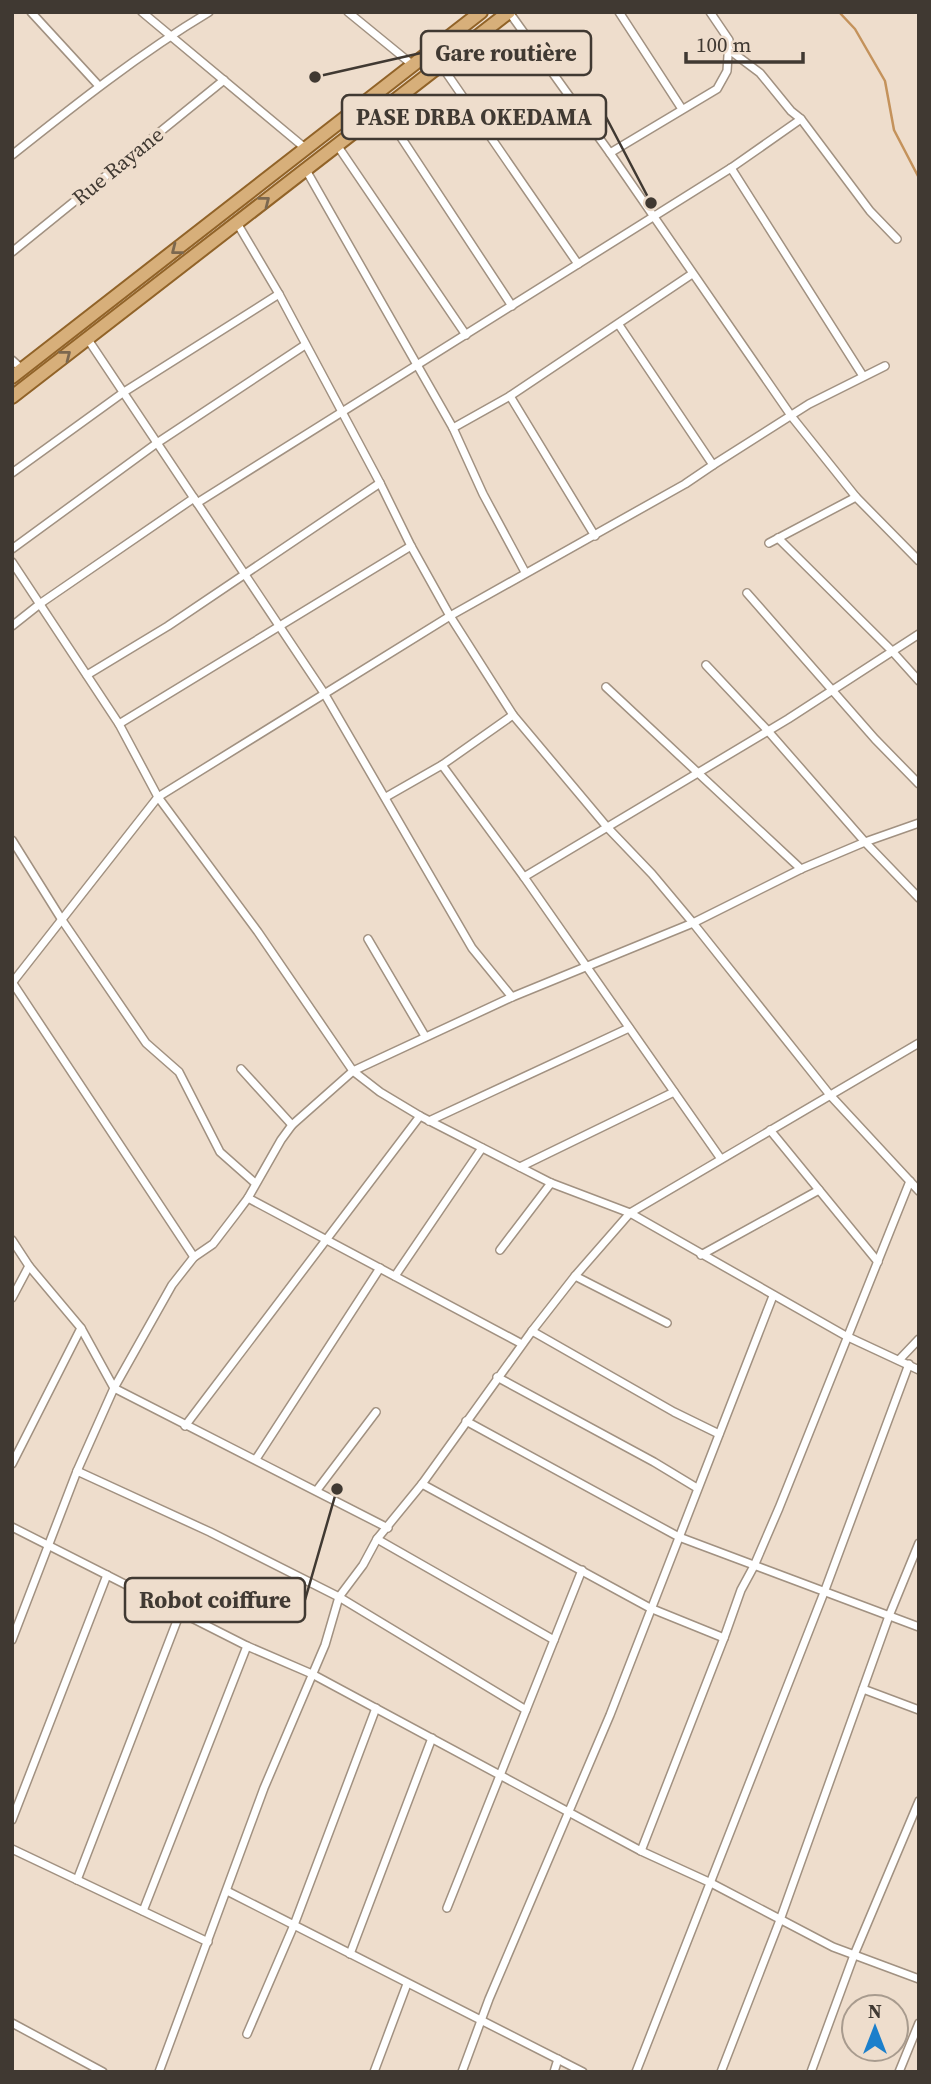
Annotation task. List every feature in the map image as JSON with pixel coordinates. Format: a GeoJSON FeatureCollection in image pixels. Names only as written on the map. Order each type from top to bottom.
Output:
{"type":"FeatureCollection","features":[{"type":"Feature","properties":{"kind":"main road"},"geometry":{"type":"LineString","coordinates":[[15,368],[414,66],[481,12]]}},
{"type":"Feature","properties":{"kind":"main road"},"geometry":{"type":"LineString","coordinates":[[12,397],[509,12]]}},
{"type":"Feature","properties":{"kind":"street"},"geometry":{"type":"LineString","coordinates":[[31,12],[99,86]]}},
{"type":"Feature","properties":{"kind":"street"},"geometry":{"type":"LineString","coordinates":[[142,12],[305,148]]}},
{"type":"Feature","properties":{"kind":"street"},"geometry":{"type":"LineString","coordinates":[[12,155],[99,86],[209,12]]}},
{"type":"Feature","properties":{"kind":"street"},"geometry":{"type":"LineString","coordinates":[[348,12],[414,66]]}},
{"type":"Feature","properties":{"kind":"street"},"geometry":{"type":"LineString","coordinates":[[509,12],[792,417],[856,497],[919,561]]}},
{"type":"Feature","properties":{"kind":"street"},"geometry":{"type":"LineString","coordinates":[[619,12],[682,109]]}},
{"type":"Feature","properties":{"kind":"street"},"geometry":{"type":"LineString","coordinates":[[610,153],[717,89],[727,71],[729,40],[710,12]]}},
{"type":"Feature","properties":{"kind":"street"},"geometry":{"type":"LineString","coordinates":[[728,49],[760,73],[791,111],[801,119],[870,211],[897,239]]}},
{"type":"Feature","properties":{"kind":"street"},"geometry":{"type":"LineString","coordinates":[[441,65],[578,264]]}},
{"type":"Feature","properties":{"kind":"street","name":"Rue Rayane"},"geometry":{"type":"LineString","coordinates":[[12,252],[224,80]]}},
{"type":"Feature","properties":{"kind":"street"},"geometry":{"type":"LineString","coordinates":[[383,110],[512,306]]}},
{"type":"Feature","properties":{"kind":"street"},"geometry":{"type":"LineString","coordinates":[[12,626],[41,603],[196,501],[654,217],[801,119]]}},
{"type":"Feature","properties":{"kind":"street"},"geometry":{"type":"LineString","coordinates":[[337,145],[466,335]]}},
{"type":"Feature","properties":{"kind":"street"},"geometry":{"type":"LineString","coordinates":[[731,168],[863,376]]}},
{"type":"Feature","properties":{"kind":"street"},"geometry":{"type":"LineString","coordinates":[[306,170],[453,428],[483,494],[525,572]]}},
{"type":"Feature","properties":{"kind":"street"},"geometry":{"type":"LineString","coordinates":[[237,223],[279,294],[450,616],[513,715],[607,827],[652,874],[693,923],[830,1095],[919,1191]]}},
{"type":"Feature","properties":{"kind":"street"},"geometry":{"type":"LineString","coordinates":[[453,428],[510,396],[692,274]]}},
{"type":"Feature","properties":{"kind":"street"},"geometry":{"type":"LineString","coordinates":[[12,473],[124,393],[279,294]]}},
{"type":"Feature","properties":{"kind":"street"},"geometry":{"type":"LineString","coordinates":[[619,325],[713,465]]}},
{"type":"Feature","properties":{"kind":"street"},"geometry":{"type":"LineString","coordinates":[[87,338],[324,693],[472,948],[512,997]]}},
{"type":"Feature","properties":{"kind":"street"},"geometry":{"type":"LineString","coordinates":[[12,549],[157,443],[305,345]]}},
{"type":"Feature","properties":{"kind":"street"},"geometry":{"type":"LineString","coordinates":[[194,1257],[12,983],[158,797],[450,616],[685,484],[809,404],[885,366]]}},
{"type":"Feature","properties":{"kind":"street"},"geometry":{"type":"LineString","coordinates":[[510,396],[595,536]]}},
{"type":"Feature","properties":{"kind":"street"},"geometry":{"type":"LineString","coordinates":[[87,675],[168,626],[380,483]]}},
{"type":"Feature","properties":{"kind":"street"},"geometry":{"type":"LineString","coordinates":[[769,543],[856,497]]}},
{"type":"Feature","properties":{"kind":"street"},"geometry":{"type":"LineString","coordinates":[[778,538],[919,681]]}},
{"type":"Feature","properties":{"kind":"street"},"geometry":{"type":"LineString","coordinates":[[119,724],[411,546]]}},
{"type":"Feature","properties":{"kind":"street"},"geometry":{"type":"LineString","coordinates":[[12,562],[119,724],[158,797],[258,932],[353,1071],[380,1092],[429,1121],[551,1183],[630,1213],[846,1336],[919,1370]]}},
{"type":"Feature","properties":{"kind":"street"},"geometry":{"type":"LineString","coordinates":[[747,593],[875,739],[919,784]]}},
{"type":"Feature","properties":{"kind":"street"},"geometry":{"type":"LineString","coordinates":[[524,877],[768,731],[919,634]]}},
{"type":"Feature","properties":{"kind":"street"},"geometry":{"type":"LineString","coordinates":[[706,665],[919,898]]}},
{"type":"Feature","properties":{"kind":"street"},"geometry":{"type":"LineString","coordinates":[[606,687],[801,869]]}},
{"type":"Feature","properties":{"kind":"street"},"geometry":{"type":"LineString","coordinates":[[386,797],[442,765],[513,715]]}},
{"type":"Feature","properties":{"kind":"street"},"geometry":{"type":"LineString","coordinates":[[442,765],[524,877],[721,1159]]}},
{"type":"Feature","properties":{"kind":"street"},"geometry":{"type":"LineString","coordinates":[[12,1640],[77,1471],[114,1388],[172,1285],[194,1257],[213,1244],[248,1198],[292,1125],[353,1071],[425,1036],[512,997],[693,923],[801,869],[919,823]]}},
{"type":"Feature","properties":{"kind":"street"},"geometry":{"type":"LineString","coordinates":[[12,840],[62,920],[146,1043],[179,1072],[220,1152],[255,1183]]}},
{"type":"Feature","properties":{"kind":"street"},"geometry":{"type":"LineString","coordinates":[[369,939],[425,1036]]}},
{"type":"Feature","properties":{"kind":"street"},"geometry":{"type":"LineString","coordinates":[[429,1121],[629,1028]]}},
{"type":"Feature","properties":{"kind":"street"},"geometry":{"type":"LineString","coordinates":[[159,2072],[264,1788],[325,1645],[340,1597],[363,1565],[377,1539],[422,1484],[522,1343],[630,1213],[919,1043]]}},
{"type":"Feature","properties":{"kind":"street"},"geometry":{"type":"LineString","coordinates":[[241,1069],[292,1125]]}},
{"type":"Feature","properties":{"kind":"street"},"geometry":{"type":"LineString","coordinates":[[520,1167],[674,1092]]}},
{"type":"Feature","properties":{"kind":"street"},"geometry":{"type":"LineString","coordinates":[[185,1426],[420,1116]]}},
{"type":"Feature","properties":{"kind":"street"},"geometry":{"type":"LineString","coordinates":[[770,1130],[878,1262]]}},
{"type":"Feature","properties":{"kind":"street"},"geometry":{"type":"LineString","coordinates":[[395,1276],[482,1148]]}},
{"type":"Feature","properties":{"kind":"street"},"geometry":{"type":"LineString","coordinates":[[640,1850],[741,1590],[754,1566],[910,1181]]}},
{"type":"Feature","properties":{"kind":"street"},"geometry":{"type":"LineString","coordinates":[[500,1250],[551,1183]]}},
{"type":"Feature","properties":{"kind":"street"},"geometry":{"type":"LineString","coordinates":[[701,1255],[819,1189]]}},
{"type":"Feature","properties":{"kind":"street"},"geometry":{"type":"LineString","coordinates":[[248,1198],[522,1343]]}},
{"type":"Feature","properties":{"kind":"street"},"geometry":{"type":"LineString","coordinates":[[12,1240],[29,1266],[81,1328],[114,1388],[388,1528]]}},
{"type":"Feature","properties":{"kind":"street"},"geometry":{"type":"LineString","coordinates":[[12,1298],[29,1266]]}},
{"type":"Feature","properties":{"kind":"street"},"geometry":{"type":"LineString","coordinates":[[256,1459],[380,1268]]}},
{"type":"Feature","properties":{"kind":"street"},"geometry":{"type":"LineString","coordinates":[[575,1276],[667,1323]]}},
{"type":"Feature","properties":{"kind":"street"},"geometry":{"type":"LineString","coordinates":[[462,2072],[610,1715],[773,1296]]}},
{"type":"Feature","properties":{"kind":"street"},"geometry":{"type":"LineString","coordinates":[[12,1464],[81,1328]]}},
{"type":"Feature","properties":{"kind":"street"},"geometry":{"type":"LineString","coordinates":[[532,1331],[674,1412],[719,1434]]}},
{"type":"Feature","properties":{"kind":"street"},"geometry":{"type":"LineString","coordinates":[[899,1360],[919,1339]]}},
{"type":"Feature","properties":{"kind":"street"},"geometry":{"type":"LineString","coordinates":[[636,2072],[825,1590],[909,1364]]}},
{"type":"Feature","properties":{"kind":"street"},"geometry":{"type":"LineString","coordinates":[[497,1377],[697,1488]]}},
{"type":"Feature","properties":{"kind":"street"},"geometry":{"type":"LineString","coordinates":[[317,1490],[376,1412]]}},
{"type":"Feature","properties":{"kind":"street"},"geometry":{"type":"LineString","coordinates":[[466,1421],[679,1537],[919,1627]]}},
{"type":"Feature","properties":{"kind":"street"},"geometry":{"type":"LineString","coordinates":[[77,1471],[210,1532],[340,1597],[526,1710]]}},
{"type":"Feature","properties":{"kind":"street"},"geometry":{"type":"LineString","coordinates":[[422,1484],[650,1608],[724,1638]]}},
{"type":"Feature","properties":{"kind":"street"},"geometry":{"type":"LineString","coordinates":[[12,1527],[247,1646],[312,1674],[640,1850],[711,1883],[833,1947],[919,1979]]}},
{"type":"Feature","properties":{"kind":"street"},"geometry":{"type":"LineString","coordinates":[[377,1539],[554,1640]]}},
{"type":"Feature","properties":{"kind":"street"},"geometry":{"type":"LineString","coordinates":[[722,2072],[780,1920],[889,1616],[919,1543]]}},
{"type":"Feature","properties":{"kind":"street"},"geometry":{"type":"LineString","coordinates":[[447,1908],[582,1570]]}},
{"type":"Feature","properties":{"kind":"street"},"geometry":{"type":"LineString","coordinates":[[12,1820],[107,1575]]}},
{"type":"Feature","properties":{"kind":"street"},"geometry":{"type":"LineString","coordinates":[[77,1880],[180,1613]]}},
{"type":"Feature","properties":{"kind":"street"},"geometry":{"type":"LineString","coordinates":[[143,1911],[247,1646]]}},
{"type":"Feature","properties":{"kind":"street"},"geometry":{"type":"LineString","coordinates":[[863,1689],[919,1710]]}},
{"type":"Feature","properties":{"kind":"street"},"geometry":{"type":"LineString","coordinates":[[247,2034],[294,1925],[376,1708]]}},
{"type":"Feature","properties":{"kind":"street"},"geometry":{"type":"LineString","coordinates":[[350,1954],[432,1738]]}},
{"type":"Feature","properties":{"kind":"street"},"geometry":{"type":"LineString","coordinates":[[811,2072],[854,1955],[919,1801]]}},
{"type":"Feature","properties":{"kind":"street"},"geometry":{"type":"LineString","coordinates":[[12,1849],[208,1942]]}},
{"type":"Feature","properties":{"kind":"street"},"geometry":{"type":"LineString","coordinates":[[227,1891],[583,2072]]}},
{"type":"Feature","properties":{"kind":"street"},"geometry":{"type":"LineString","coordinates":[[374,2072],[407,1984]]}},
{"type":"Feature","properties":{"kind":"street"},"geometry":{"type":"LineString","coordinates":[[899,2072],[919,2022]]}},
{"type":"Feature","properties":{"kind":"street"},"geometry":{"type":"LineString","coordinates":[[12,2023],[103,2072]]}},
{"type":"Feature","properties":{"kind":"street"},"geometry":{"type":"LineString","coordinates":[[554,2072],[558,2059]]}},
{"type":"Feature","properties":{"kind":"waterway"},"geometry":{"type":"LineString","coordinates":[[839,12],[855,29],[885,81],[894,130],[919,178]]}},
{"type":"Feature","properties":{"kind":"place","name":"Gare routière"},"geometry":{"type":"Point","coordinates":[315,77]}},
{"type":"Feature","properties":{"kind":"place","name":"PASE DRBA OKEDAMA"},"geometry":{"type":"Point","coordinates":[651,203]}},
{"type":"Feature","properties":{"kind":"place","name":"Robot coiffure"},"geometry":{"type":"Point","coordinates":[337,1489]}}]}
